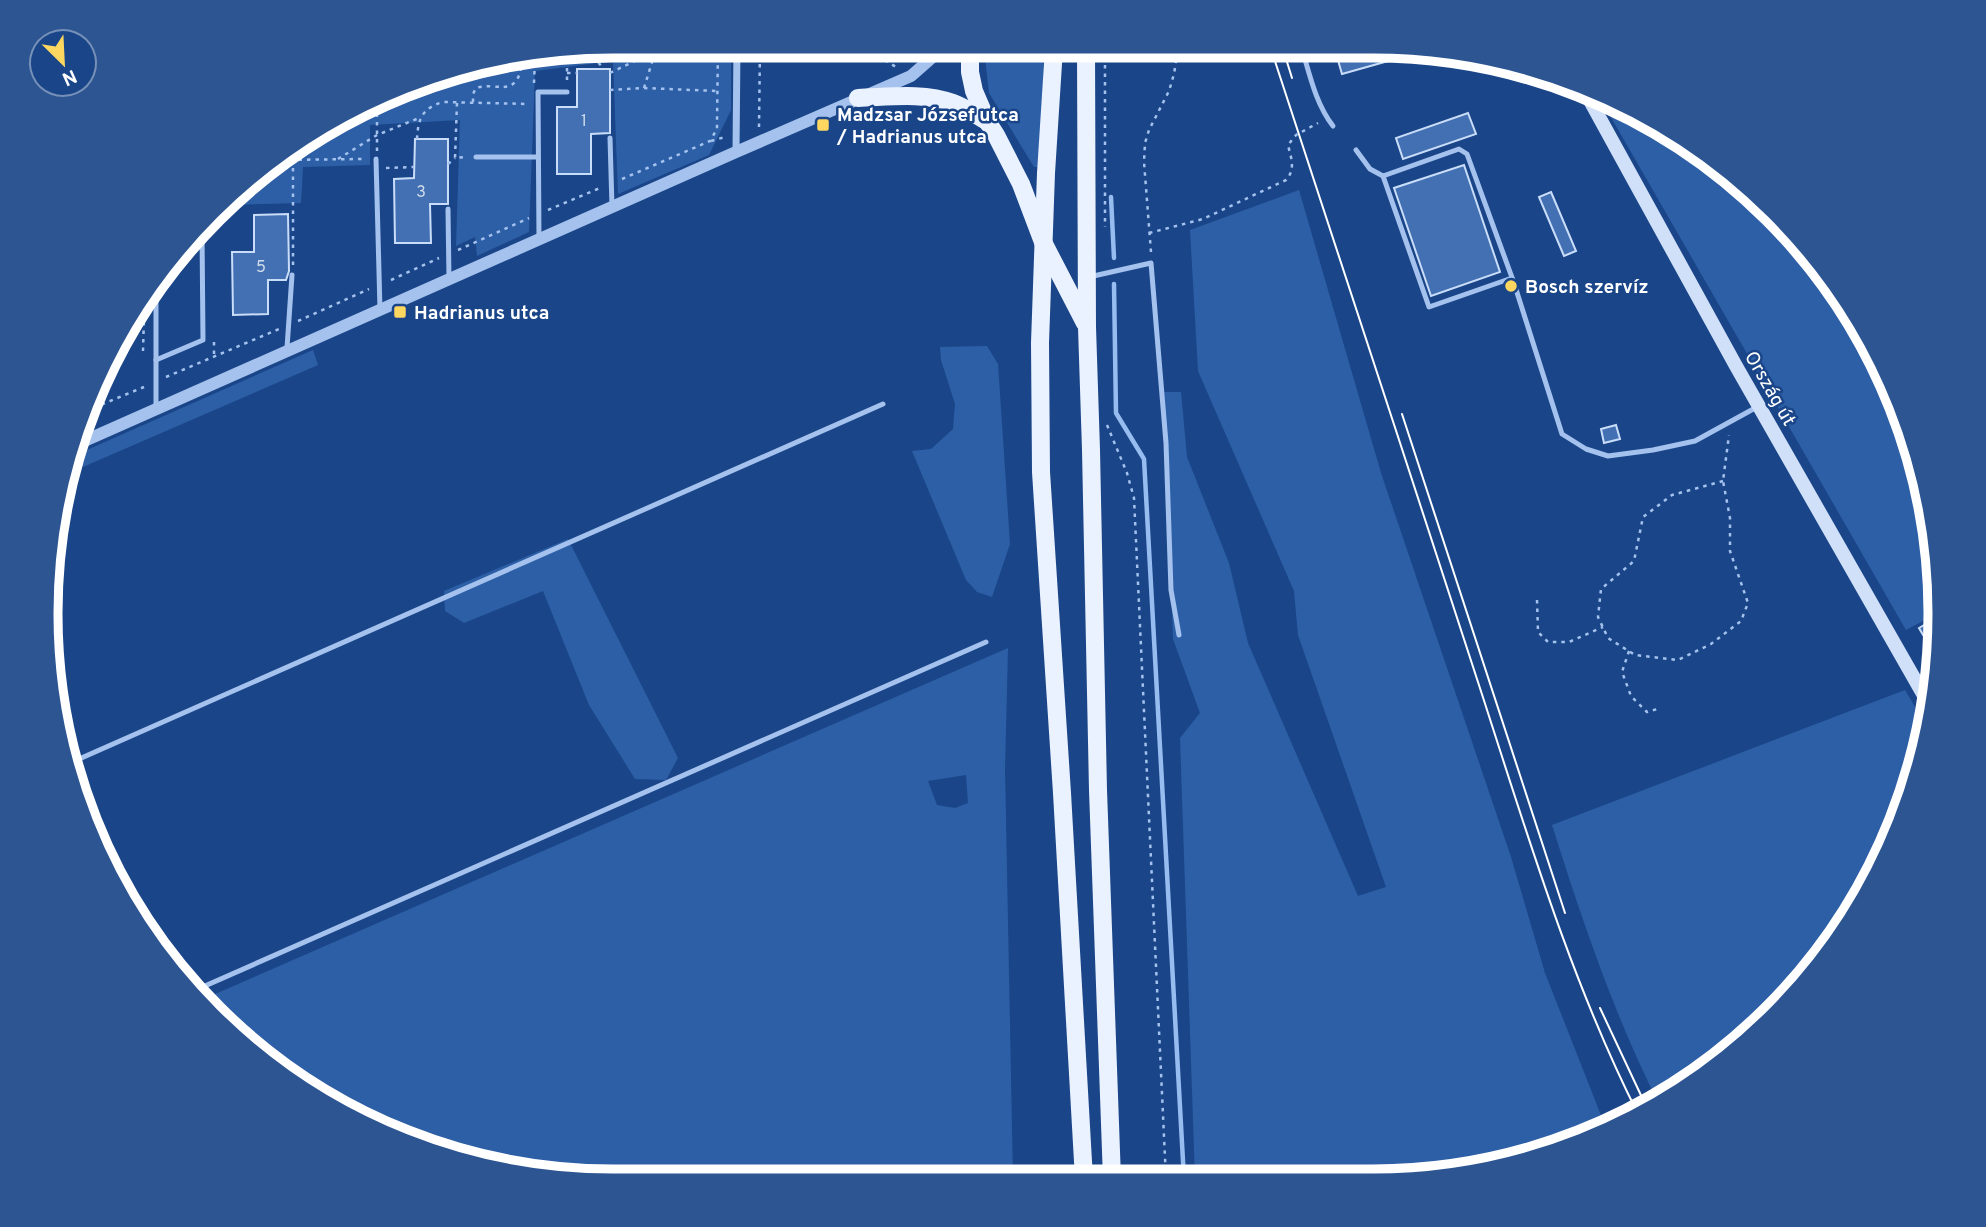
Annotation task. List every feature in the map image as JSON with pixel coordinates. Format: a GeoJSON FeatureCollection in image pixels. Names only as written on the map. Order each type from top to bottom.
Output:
{"type":"FeatureCollection","features":[{"type":"Feature","properties":{"kind":"main road"},"geometry":{"type":"LineString","coordinates":[[970,58],[974,91],[987,121],[1021,184],[1043,242],[1087,327]]}},
{"type":"Feature","properties":{"kind":"main road"},"geometry":{"type":"LineString","coordinates":[[1053,58],[1043,242],[1040,344],[1041,472],[1083,1169]]}},
{"type":"Feature","properties":{"kind":"main road"},"geometry":{"type":"LineString","coordinates":[[1086,58],[1087,327],[1098,803],[1112,1169]]}},
{"type":"Feature","properties":{"kind":"main road"},"geometry":{"type":"LineString","coordinates":[[858,98],[929,97],[953,103],[987,121]]}},
{"type":"Feature","properties":{"kind":"main road","name":"Ország út"},"geometry":{"type":"LineString","coordinates":[[1590,102],[1736,366],[1922,692]]}},
{"type":"Feature","properties":{"kind":"street"},"geometry":{"type":"LineString","coordinates":[[736,152],[737,58]]}},
{"type":"Feature","properties":{"kind":"street"},"geometry":{"type":"LineString","coordinates":[[85,441],[911,76],[931,58]]}},
{"type":"Feature","properties":{"kind":"lane"},"geometry":{"type":"LineString","coordinates":[[1305,58],[1324,114],[1333,126]]}},
{"type":"Feature","properties":{"kind":"lane"},"geometry":{"type":"LineString","coordinates":[[538,240],[538,92],[568,92]]}},
{"type":"Feature","properties":{"kind":"lane"},"geometry":{"type":"LineString","coordinates":[[610,138],[612,207]]}},
{"type":"Feature","properties":{"kind":"lane"},"geometry":{"type":"LineString","coordinates":[[1383,176],[1459,149],[1467,154],[1512,278],[1562,435],[1586,449],[1608,456],[1653,450],[1695,441],[1760,406]]}},
{"type":"Feature","properties":{"kind":"lane"},"geometry":{"type":"LineString","coordinates":[[1356,150],[1370,169],[1383,176],[1429,307],[1512,278]]}},
{"type":"Feature","properties":{"kind":"lane"},"geometry":{"type":"LineString","coordinates":[[476,157],[538,157]]}},
{"type":"Feature","properties":{"kind":"lane"},"geometry":{"type":"LineString","coordinates":[[376,159],[380,310]]}},
{"type":"Feature","properties":{"kind":"lane"},"geometry":{"type":"LineString","coordinates":[[448,209],[449,279]]}},
{"type":"Feature","properties":{"kind":"lane"},"geometry":{"type":"LineString","coordinates":[[156,360],[203,340],[202,241]]}},
{"type":"Feature","properties":{"kind":"lane"},"geometry":{"type":"LineString","coordinates":[[1086,278],[1152,263],[1166,443],[1171,590],[1179,635]]}},
{"type":"Feature","properties":{"kind":"lane"},"geometry":{"type":"LineString","coordinates":[[287,351],[292,275]]}},
{"type":"Feature","properties":{"kind":"lane"},"geometry":{"type":"LineString","coordinates":[[156,298],[156,410]]}},
{"type":"Feature","properties":{"kind":"lane"},"geometry":{"type":"LineString","coordinates":[[77,759],[883,404]]}},
{"type":"Feature","properties":{"kind":"lane"},"geometry":{"type":"LineString","coordinates":[[203,987],[986,642]]}},
{"type":"Feature","properties":{"kind":"path"},"geometry":{"type":"LineString","coordinates":[[610,73],[641,58]]}},
{"type":"Feature","properties":{"kind":"path"},"geometry":{"type":"LineString","coordinates":[[650,58],[660,58]]}},
{"type":"Feature","properties":{"kind":"path"},"geometry":{"type":"LineString","coordinates":[[710,141],[759,130],[760,58]]}},
{"type":"Feature","properties":{"kind":"path"},"geometry":{"type":"LineString","coordinates":[[882,58],[911,76]]}},
{"type":"Feature","properties":{"kind":"path"},"geometry":{"type":"LineString","coordinates":[[1103,233],[1105,58]]}},
{"type":"Feature","properties":{"kind":"path"},"geometry":{"type":"LineString","coordinates":[[1152,263],[1144,162],[1145,143],[1169,91],[1176,58]]}},
{"type":"Feature","properties":{"kind":"path"},"geometry":{"type":"LineString","coordinates":[[595,59],[604,69]]}},
{"type":"Feature","properties":{"kind":"path"},"geometry":{"type":"LineString","coordinates":[[568,92],[569,60]]}},
{"type":"Feature","properties":{"kind":"path"},"geometry":{"type":"LineString","coordinates":[[644,88],[653,60]]}},
{"type":"Feature","properties":{"kind":"path"},"geometry":{"type":"LineString","coordinates":[[473,103],[472,94],[476,88],[508,87],[521,73],[522,66]]}},
{"type":"Feature","properties":{"kind":"path"},"geometry":{"type":"LineString","coordinates":[[567,73],[577,73]]}},
{"type":"Feature","properties":{"kind":"path"},"geometry":{"type":"LineString","coordinates":[[610,90],[644,88],[717,91]]}},
{"type":"Feature","properties":{"kind":"path"},"geometry":{"type":"LineString","coordinates":[[455,158],[457,103]]}},
{"type":"Feature","properties":{"kind":"path"},"geometry":{"type":"LineString","coordinates":[[338,159],[377,135],[419,118],[427,108],[435,105],[538,104]]}},
{"type":"Feature","properties":{"kind":"path"},"geometry":{"type":"LineString","coordinates":[[292,275],[293,160],[376,159],[377,111]]}},
{"type":"Feature","properties":{"kind":"path"},"geometry":{"type":"LineString","coordinates":[[417,139],[419,118]]}},
{"type":"Feature","properties":{"kind":"path"},"geometry":{"type":"LineString","coordinates":[[1149,233],[1203,219],[1286,180],[1292,174],[1293,165],[1288,145],[1296,135],[1311,127]]}},
{"type":"Feature","properties":{"kind":"path"},"geometry":{"type":"LineString","coordinates":[[448,164],[455,158],[476,157]]}},
{"type":"Feature","properties":{"kind":"path"},"geometry":{"type":"LineString","coordinates":[[376,168],[414,167]]}},
{"type":"Feature","properties":{"kind":"path"},"geometry":{"type":"LineString","coordinates":[[143,351],[144,316]]}},
{"type":"Feature","properties":{"kind":"path"},"geometry":{"type":"LineString","coordinates":[[1105,419],[1134,498],[1166,1169]]}},
{"type":"Feature","properties":{"kind":"path"},"geometry":{"type":"LineString","coordinates":[[1723,481],[1671,495],[1643,517],[1634,561],[1601,589],[1598,617],[1608,638],[1635,654],[1678,660],[1711,644],[1741,621],[1748,603],[1730,551],[1730,518],[1723,481],[1731,421]]}},
{"type":"Feature","properties":{"kind":"path"},"geometry":{"type":"LineString","coordinates":[[1537,600],[1538,632],[1548,642],[1569,642],[1603,627]]}},
{"type":"Feature","properties":{"kind":"path"},"geometry":{"type":"LineString","coordinates":[[1629,651],[1622,672],[1631,696],[1647,712],[1661,708]]}},
{"type":"Feature","properties":{"kind":"shaded area"},"geometry":{"type":"Polygon","coordinates":[[[731,58],[731,110],[709,155],[618,194],[613,61],[535,71],[529,232],[477,256],[475,237],[456,246],[460,120],[370,125],[370,165],[303,167],[301,203],[238,205],[275,173],[336,132],[401,100],[435,87],[505,68],[577,59],[731,58]]]}},
{"type":"Feature","properties":{"kind":"shaded area"},"geometry":{"type":"Polygon","coordinates":[[[985,58],[1044,58],[1041,167],[1034,167],[989,93],[985,58]]]}},
{"type":"Feature","properties":{"kind":"shaded area"},"geometry":{"type":"Polygon","coordinates":[[[1607,110],[1681,151],[1739,196],[1790,247],[1813,275],[1854,336],[1886,401],[1899,435],[1918,505],[1927,577],[1928,618],[1906,630],[1607,110]]]}},
{"type":"Feature","properties":{"kind":"shaded area"},"geometry":{"type":"Polygon","coordinates":[[[1299,190],[1381,473],[1511,857],[1545,973],[1602,1119],[1585,1127],[1551,1140],[1481,1159],[1409,1168],[1195,1169],[1180,738],[1200,713],[1173,639],[1164,392],[1181,392],[1187,457],[1229,563],[1248,643],[1358,896],[1386,887],[1298,635],[1294,591],[1198,371],[1190,230],[1299,190]]]}},
{"type":"Feature","properties":{"kind":"shaded area"},"geometry":{"type":"Polygon","coordinates":[[[987,346],[998,364],[1010,544],[992,597],[977,592],[966,580],[912,451],[931,449],[953,429],[955,404],[941,360],[940,347],[987,346]]]}},
{"type":"Feature","properties":{"kind":"shaded area"},"geometry":{"type":"Polygon","coordinates":[[[313,350],[318,365],[77,469],[82,452],[313,350]]]}},
{"type":"Feature","properties":{"kind":"shaded area"},"geometry":{"type":"Polygon","coordinates":[[[568,539],[678,758],[666,780],[635,779],[589,705],[543,591],[464,623],[445,611],[444,591],[568,539]]]}},
{"type":"Feature","properties":{"kind":"shaded area"},"geometry":{"type":"Polygon","coordinates":[[[1008,648],[1005,769],[1013,1169],[614,1169],[577,1168],[505,1159],[435,1140],[368,1112],[336,1095],[275,1054],[211,996],[1008,648]],[[966,775],[928,781],[937,805],[955,808],[968,803],[966,775]]]}},
{"type":"Feature","properties":{"kind":"shaded area"},"geometry":{"type":"Polygon","coordinates":[[[1905,690],[1919,714],[1899,792],[1886,826],[1854,891],[1835,922],[1790,980],[1739,1031],[1681,1076],[1654,1093],[1600,967],[1552,825],[1905,690]]]}},
{"type":"Feature","properties":{"kind":"building"},"geometry":{"type":"Polygon","coordinates":[[[1337,58],[1396,59],[1342,74],[1337,58]]]}},
{"type":"Feature","properties":{"kind":"building"},"geometry":{"type":"Polygon","coordinates":[[[577,69],[610,69],[610,133],[591,134],[591,174],[557,174],[557,107],[577,107],[577,69]]]}},
{"type":"Feature","properties":{"kind":"building"},"geometry":{"type":"Polygon","coordinates":[[[1468,113],[1476,134],[1403,159],[1396,138],[1468,113]]]}},
{"type":"Feature","properties":{"kind":"building"},"geometry":{"type":"Polygon","coordinates":[[[415,139],[448,139],[448,204],[430,204],[431,243],[395,243],[394,179],[414,178],[415,139]]]}},
{"type":"Feature","properties":{"kind":"building"},"geometry":{"type":"Polygon","coordinates":[[[1464,165],[1500,272],[1431,296],[1394,188],[1464,165]]]}},
{"type":"Feature","properties":{"kind":"building"},"geometry":{"type":"Polygon","coordinates":[[[1551,192],[1576,251],[1564,256],[1539,197],[1551,192]]]}},
{"type":"Feature","properties":{"kind":"building"},"geometry":{"type":"Polygon","coordinates":[[[288,214],[289,271],[286,280],[268,280],[268,314],[233,315],[232,252],[254,252],[254,215],[288,214]]]}},
{"type":"Feature","properties":{"kind":"building"},"geometry":{"type":"Polygon","coordinates":[[[1616,425],[1620,439],[1604,443],[1601,429],[1616,425]]]}},
{"type":"Feature","properties":{"kind":"building"},"geometry":{"type":"Polygon","coordinates":[[[1928,623],[1927,642],[1919,628],[1928,623]]]}},
{"type":"Feature","properties":{"kind":"waterway"},"geometry":{"type":"LineString","coordinates":[[1111,197],[1114,258]]}},
{"type":"Feature","properties":{"kind":"waterway"},"geometry":{"type":"LineString","coordinates":[[1114,284],[1116,413],[1144,459],[1183,1169]]}},
{"type":"Feature","properties":{"kind":"tram line"},"geometry":{"type":"LineString","coordinates":[[1274,58],[1549,900],[1590,1008],[1633,1104]]}},
{"type":"Feature","properties":{"kind":"tram line"},"geometry":{"type":"LineString","coordinates":[[1286,58],[1292,78]]}},
{"type":"Feature","properties":{"kind":"tram line"},"geometry":{"type":"LineString","coordinates":[[1402,414],[1565,913]]}},
{"type":"Feature","properties":{"kind":"tram line"},"geometry":{"type":"LineString","coordinates":[[1600,1008],[1643,1099]]}},
{"type":"Feature","properties":{"kind":"place","name":"Madzsar József utca / Hadrianus utca"},"geometry":{"type":"Point","coordinates":[823,125]}},
{"type":"Feature","properties":{"kind":"place","name":"Bosch szervíz"},"geometry":{"type":"Point","coordinates":[1511,286]}},
{"type":"Feature","properties":{"kind":"place","name":"Hadrianus utca"},"geometry":{"type":"Point","coordinates":[400,312]}}]}
